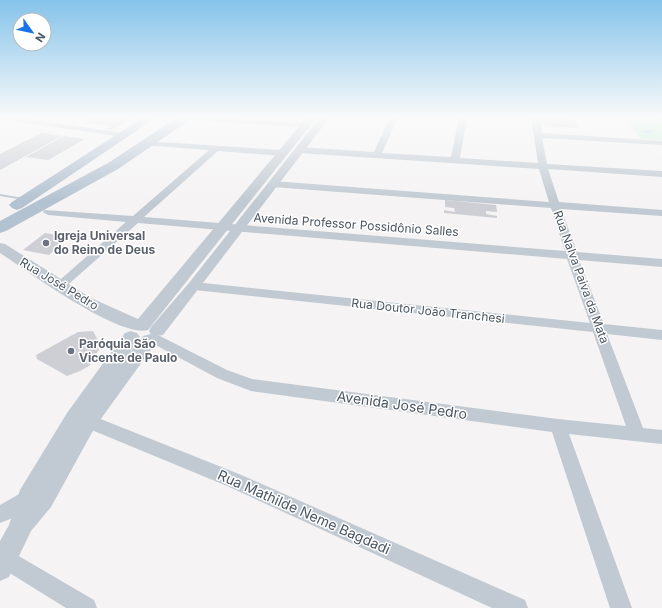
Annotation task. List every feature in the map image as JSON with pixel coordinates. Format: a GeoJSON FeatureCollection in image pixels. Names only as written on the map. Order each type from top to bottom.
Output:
{"type":"FeatureCollection","features":[{"type":"Feature","properties":{"kind":"main road"},"geometry":{"type":"LineString","coordinates":[[0,216],[108,145]]}},
{"type":"Feature","properties":{"kind":"main road"},"geometry":{"type":"LineString","coordinates":[[0,240],[48,212],[143,145]]}},
{"type":"Feature","properties":{"kind":"main road"},"geometry":{"type":"LineString","coordinates":[[97,153],[100,158],[118,162]]}},
{"type":"Feature","properties":{"kind":"main road"},"geometry":{"type":"LineString","coordinates":[[0,228],[118,162]]}},
{"type":"Feature","properties":{"kind":"street"},"geometry":{"type":"LineString","coordinates":[[173,145],[282,153]]}},
{"type":"Feature","properties":{"kind":"street"},"geometry":{"type":"LineString","coordinates":[[20,528],[28,498],[74,419],[143,333],[222,228],[288,145]]}},
{"type":"Feature","properties":{"kind":"street"},"geometry":{"type":"LineString","coordinates":[[86,608],[2,563],[20,528],[43,500],[88,421],[143,333],[194,286],[303,145]]}},
{"type":"Feature","properties":{"kind":"street"},"geometry":{"type":"LineString","coordinates":[[377,155],[381,145]]}},
{"type":"Feature","properties":{"kind":"street"},"geometry":{"type":"LineString","coordinates":[[455,160],[458,145]]}},
{"type":"Feature","properties":{"kind":"street","name":"Rua Nalva Paiva da Mata"},"geometry":{"type":"LineString","coordinates":[[540,145],[543,166],[572,256],[637,434]]}},
{"type":"Feature","properties":{"kind":"street"},"geometry":{"type":"LineString","coordinates":[[59,286],[215,149]]}},
{"type":"Feature","properties":{"kind":"street"},"geometry":{"type":"LineString","coordinates":[[299,150],[662,174]]}},
{"type":"Feature","properties":{"kind":"street"},"geometry":{"type":"LineString","coordinates":[[273,184],[662,213]]}},
{"type":"Feature","properties":{"kind":"street","name":"Avenida Professor Possidônio Salles"},"geometry":{"type":"LineString","coordinates":[[48,212],[222,228],[384,239],[662,263]]}},
{"type":"Feature","properties":{"kind":"street","name":"Rua José Pedro"},"geometry":{"type":"LineString","coordinates":[[0,247],[59,286],[143,333]]}},
{"type":"Feature","properties":{"kind":"street","name":"Rua Doutor João Tranchesi"},"geometry":{"type":"LineString","coordinates":[[194,286],[662,335]]}},
{"type":"Feature","properties":{"kind":"street","name":"Avenida José Pedro"},"geometry":{"type":"LineString","coordinates":[[143,333],[222,374],[250,385],[558,426],[662,437]]}},
{"type":"Feature","properties":{"kind":"street","name":"Rua Mathilde Neme Bagdadi"},"geometry":{"type":"LineString","coordinates":[[88,421],[233,480],[517,608]]}},
{"type":"Feature","properties":{"kind":"street"},"geometry":{"type":"LineString","coordinates":[[558,426],[621,608]]}},
{"type":"Feature","properties":{"kind":"street"},"geometry":{"type":"LineString","coordinates":[[0,514],[8,511],[28,498]]}},
{"type":"Feature","properties":{"kind":"lane"},"geometry":{"type":"LineString","coordinates":[[0,196],[26,200]]}},
{"type":"Feature","properties":{"kind":"building"},"geometry":{"type":"Polygon","coordinates":[[[17,145],[45,145],[0,170],[0,154],[17,145]]]}},
{"type":"Feature","properties":{"kind":"building"},"geometry":{"type":"Polygon","coordinates":[[[47,145],[74,145],[48,160],[26,157],[47,145]]]}},
{"type":"Feature","properties":{"kind":"building"},"geometry":{"type":"Polygon","coordinates":[[[445,200],[496,205],[497,212],[486,211],[486,214],[497,216],[497,218],[444,213],[444,210],[455,212],[454,208],[445,207],[445,200]]]}},
{"type":"Feature","properties":{"kind":"building","name":"Igreja Universal do Reino de Deus"},"geometry":{"type":"Polygon","coordinates":[[[45,233],[68,237],[49,255],[23,250],[45,233]]]}},
{"type":"Feature","properties":{"kind":"building","name":"Paróquia São Vicente de Paulo"},"geometry":{"type":"Polygon","coordinates":[[[93,331],[101,346],[89,366],[80,371],[67,376],[37,359],[36,355],[78,332],[93,331]]]}},
{"type":"Feature","properties":{"kind":"place","name":"Igreja Universal do Reino de Deus"},"geometry":{"type":"Point","coordinates":[46,243]}},
{"type":"Feature","properties":{"kind":"place","name":"Paróquia São Vicente de Paulo"},"geometry":{"type":"Point","coordinates":[71,351]}}]}
